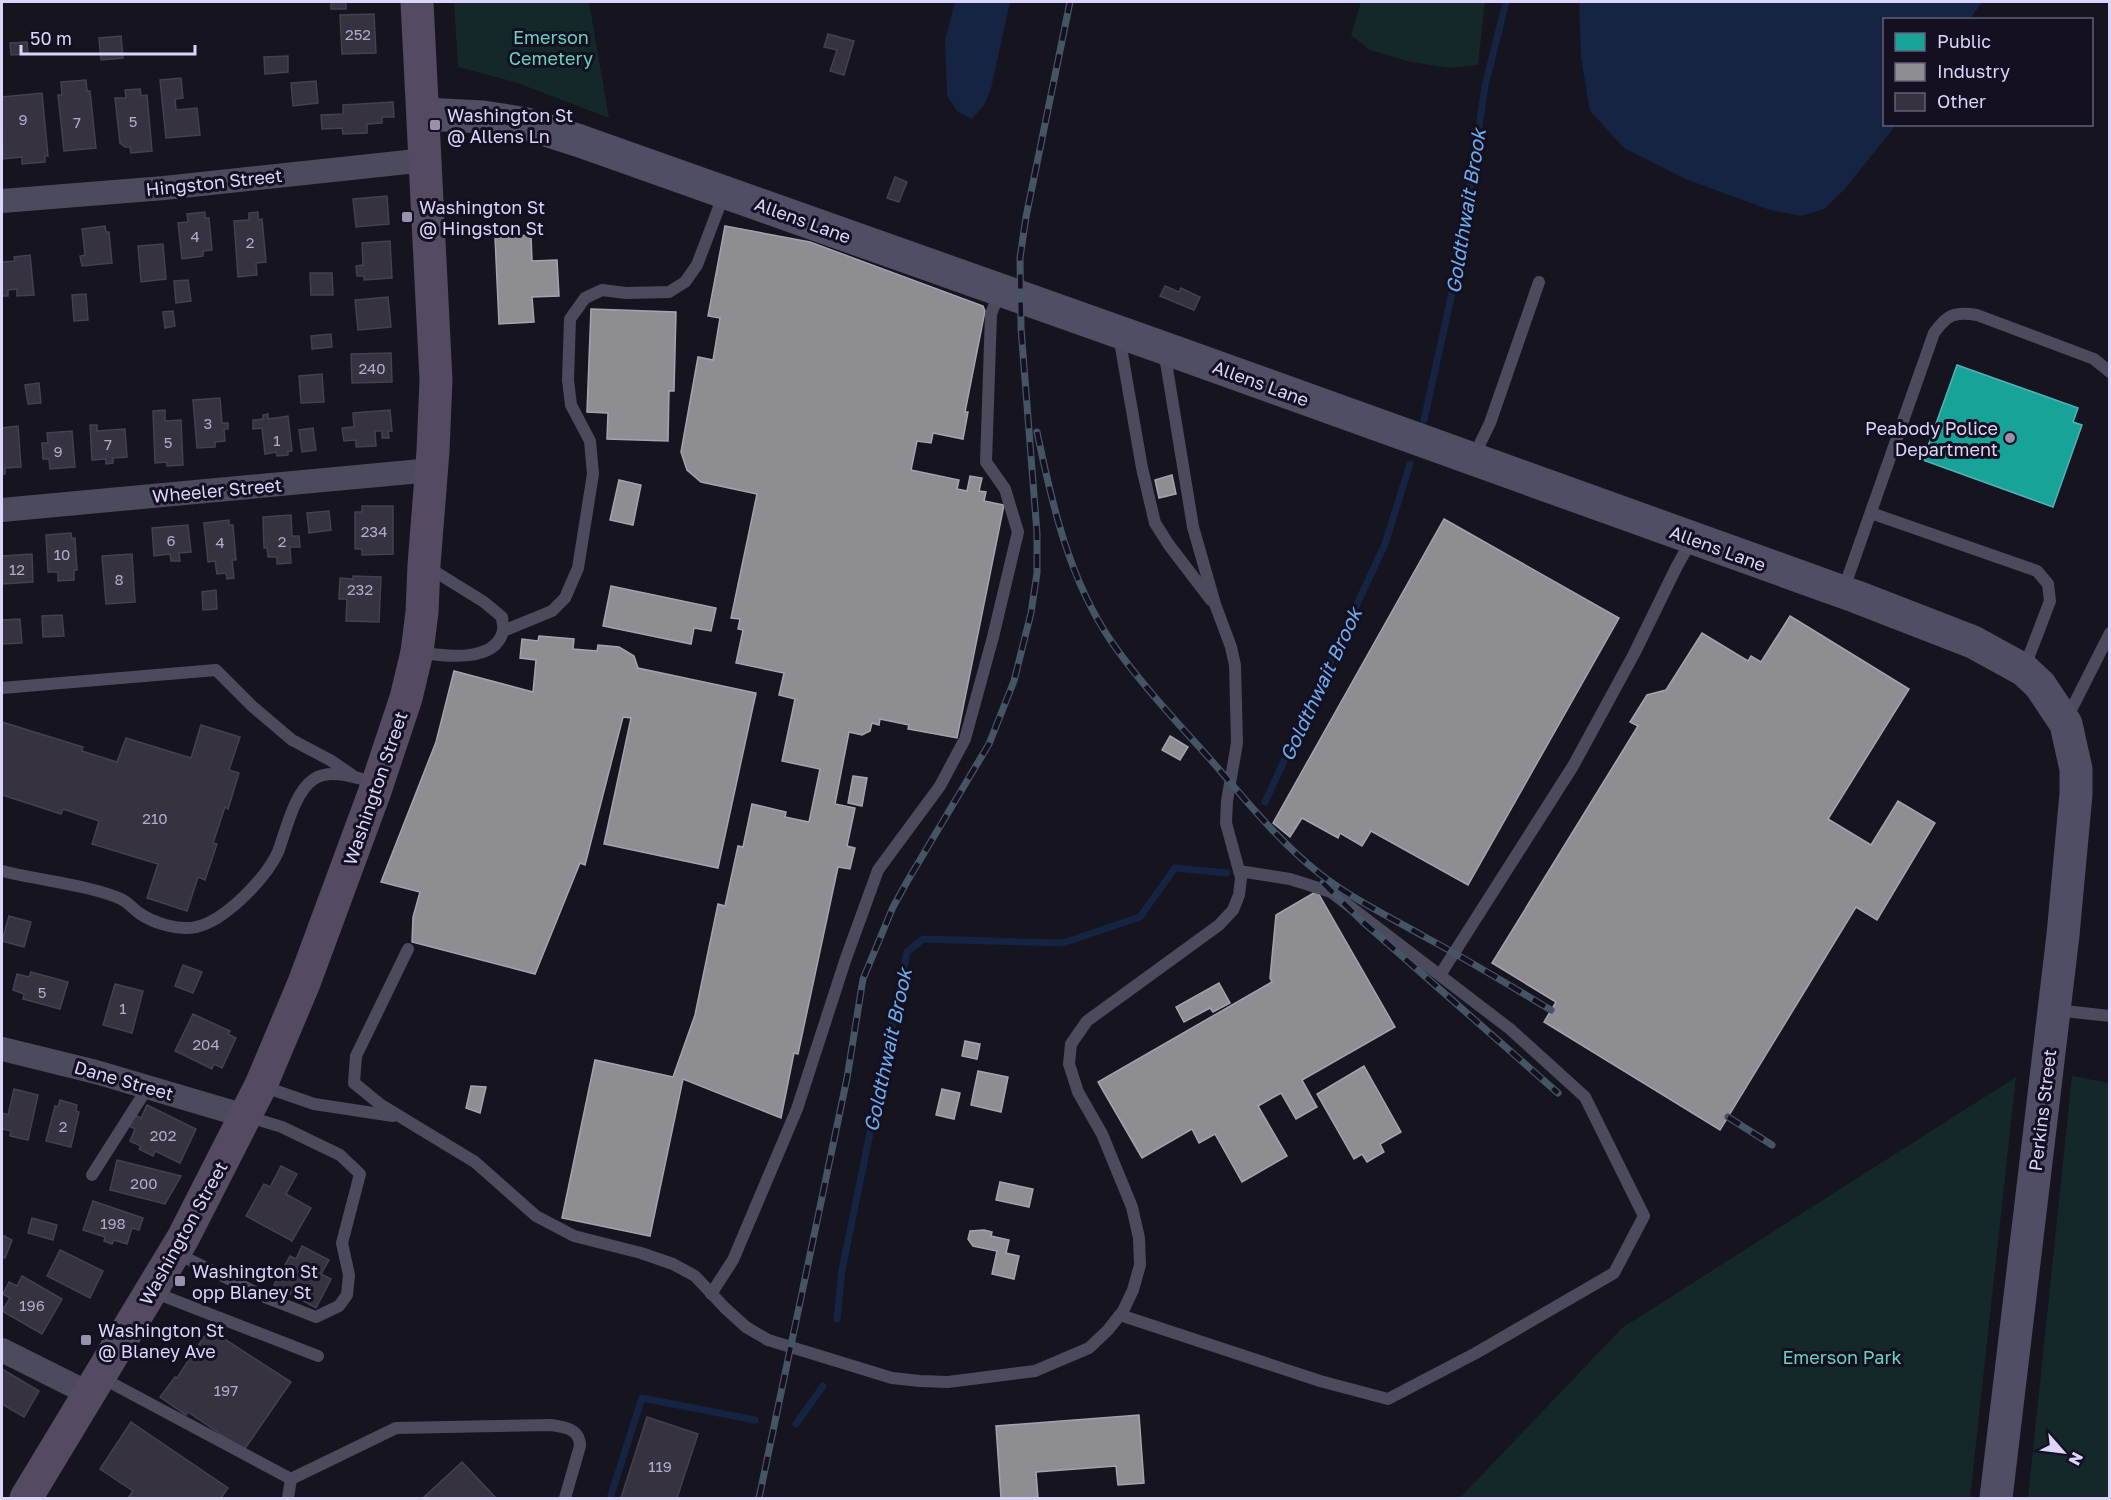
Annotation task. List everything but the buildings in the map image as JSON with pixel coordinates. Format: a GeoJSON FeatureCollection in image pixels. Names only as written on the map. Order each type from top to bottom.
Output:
{"type":"FeatureCollection","features":[{"type":"Feature","properties":{"kind":"main road","name":"Washington Street"},"geometry":{"type":"LineString","coordinates":[[26,1498],[152,1291],[261,1085],[304,982],[365,780],[406,698],[417,652],[422,612],[436,380],[417,2]]}},
{"type":"Feature","properties":{"kind":"street","name":"Allens Lane"},"geometry":{"type":"LineString","coordinates":[[424,114],[483,117],[527,124],[580,141],[1843,592],[1973,642],[2024,670],[2040,685],[2065,722]]}},
{"type":"Feature","properties":{"kind":"street","name":"Hingston Street"},"geometry":{"type":"LineString","coordinates":[[2,201],[164,188],[426,160]]}},
{"type":"Feature","properties":{"kind":"street","name":"Wheeler Street"},"geometry":{"type":"LineString","coordinates":[[2,510],[432,471]]}},
{"type":"Feature","properties":{"kind":"street","name":"Perkins Street"},"geometry":{"type":"LineString","coordinates":[[1996,1498],[2054,1010],[2076,794],[2076,769],[2065,722]]}},
{"type":"Feature","properties":{"kind":"street","name":"Dane Street"},"geometry":{"type":"LineString","coordinates":[[2,1049],[96,1071],[245,1116]]}},
{"type":"Feature","properties":{"kind":"street"},"geometry":{"type":"LineString","coordinates":[[2,1350],[95,1386]]}},
{"type":"Feature","properties":{"kind":"lane"},"geometry":{"type":"LineString","coordinates":[[503,631],[552,611],[565,598],[578,568],[593,474],[590,441],[571,405],[568,380],[570,319],[585,298],[602,290],[626,293],[669,292],[685,282],[697,265],[725,192]]}},
{"type":"Feature","properties":{"kind":"lane"},"geometry":{"type":"LineString","coordinates":[[1472,459],[1490,423],[1539,282]]}},
{"type":"Feature","properties":{"kind":"lane"},"geometry":{"type":"LineString","coordinates":[[711,1293],[733,1260],[796,1109],[878,870],[940,786],[965,739],[993,637],[1018,532],[1005,489],[986,462],[992,314],[1000,290]]}},
{"type":"Feature","properties":{"kind":"lane"},"geometry":{"type":"LineString","coordinates":[[1843,592],[1934,333],[1946,318],[1962,312],[1977,315],[2094,359],[2109,372]]}},
{"type":"Feature","properties":{"kind":"lane"},"geometry":{"type":"LineString","coordinates":[[1119,332],[1142,468],[1155,523],[1169,545],[1215,604]]}},
{"type":"Feature","properties":{"kind":"lane"},"geometry":{"type":"LineString","coordinates":[[408,949],[356,1056],[354,1083],[381,1106],[475,1162],[536,1216],[552,1226],[574,1236],[641,1253],[673,1264],[695,1276],[746,1327],[768,1340],[892,1378],[948,1382],[1035,1371],[1089,1348],[1120,1315],[1133,1290],[1140,1265],[1139,1238],[1132,1207],[1122,1179],[1092,1115],[1078,1092],[1069,1064],[1071,1044],[1087,1021],[1219,925],[1233,910],[1239,896],[1241,878],[1226,823],[1227,801],[1237,743],[1235,665],[1193,527],[1164,348]]}},
{"type":"Feature","properties":{"kind":"lane"},"geometry":{"type":"LineString","coordinates":[[1871,513],[2037,571],[2049,584],[2050,601],[2024,670]]}},
{"type":"Feature","properties":{"kind":"lane"},"geometry":{"type":"LineString","coordinates":[[1440,975],[1573,766],[1634,654],[1693,538]]}},
{"type":"Feature","properties":{"kind":"lane"},"geometry":{"type":"LineString","coordinates":[[417,652],[447,657],[471,656],[494,646],[503,631],[502,617],[493,609],[424,565]]}},
{"type":"Feature","properties":{"kind":"lane"},"geometry":{"type":"LineString","coordinates":[[2065,722],[2109,633]]}},
{"type":"Feature","properties":{"kind":"lane"},"geometry":{"type":"LineString","coordinates":[[2,688],[216,670],[252,706],[292,740],[365,780]]}},
{"type":"Feature","properties":{"kind":"lane"},"geometry":{"type":"LineString","coordinates":[[2,871],[97,891],[123,900],[141,915],[163,924],[182,928],[196,927],[225,912],[240,900],[267,871],[277,854],[298,798],[313,780],[326,775],[365,780]]}},
{"type":"Feature","properties":{"kind":"lane"},"geometry":{"type":"LineString","coordinates":[[1120,1315],[1320,1382],[1388,1399],[1476,1353],[1614,1274],[1644,1216],[1586,1097],[1510,1029],[1331,892],[1290,879],[1239,871]]}},
{"type":"Feature","properties":{"kind":"lane"},"geometry":{"type":"LineString","coordinates":[[2054,1010],[2109,1016]]}},
{"type":"Feature","properties":{"kind":"lane"},"geometry":{"type":"LineString","coordinates":[[261,1085],[314,1104],[400,1117]]}},
{"type":"Feature","properties":{"kind":"lane"},"geometry":{"type":"LineString","coordinates":[[92,1175],[148,1087]]}},
{"type":"Feature","properties":{"kind":"lane"},"geometry":{"type":"LineString","coordinates":[[174,1252],[267,1298],[316,1317],[339,1306],[347,1295],[349,1275],[342,1243],[360,1174],[340,1155],[282,1127],[245,1116]]}},
{"type":"Feature","properties":{"kind":"lane"},"geometry":{"type":"LineString","coordinates":[[152,1291],[318,1356]]}},
{"type":"Feature","properties":{"kind":"lane"},"geometry":{"type":"LineString","coordinates":[[95,1386],[291,1479]]}},
{"type":"Feature","properties":{"kind":"lane"},"geometry":{"type":"LineString","coordinates":[[291,1479],[396,1428],[551,1425],[566,1427],[574,1431],[580,1439],[565,1498]]}},
{"type":"Feature","properties":{"kind":"lane"},"geometry":{"type":"LineString","coordinates":[[288,1498],[291,1479]]}},
{"type":"Feature","properties":{"kind":"green space","name":"Emerson Cemetery"},"geometry":{"type":"Polygon","coordinates":[[[454,2],[589,2],[609,118],[515,82],[458,67],[454,2]]]}},
{"type":"Feature","properties":{"kind":"green space"},"geometry":{"type":"Polygon","coordinates":[[[1361,2],[1485,2],[1478,65],[1451,68],[1411,62],[1370,50],[1351,35],[1361,2]]]}},
{"type":"Feature","properties":{"kind":"green space"},"geometry":{"type":"Polygon","coordinates":[[[2072,1076],[2109,1083],[2109,1498],[2028,1498],[2072,1076]]]}},
{"type":"Feature","properties":{"kind":"green space","name":"Emerson Park"},"geometry":{"type":"Polygon","coordinates":[[[2016,1077],[1970,1498],[1460,1498],[1622,1328],[2016,1077]]]}},
{"type":"Feature","properties":{"kind":"water"},"geometry":{"type":"Polygon","coordinates":[[[955,2],[1010,2],[991,89],[984,105],[972,119],[958,112],[947,96],[945,40],[955,2]]]}},
{"type":"Feature","properties":{"kind":"water"},"geometry":{"type":"Polygon","coordinates":[[[1579,2],[1982,2],[1971,18],[1883,18],[1883,126],[1895,126],[1844,190],[1824,209],[1801,216],[1770,210],[1685,179],[1624,148],[1590,111],[1581,57],[1579,2]]]}},
{"type":"Feature","properties":{"kind":"waterway","name":"Goldthwait Brook"},"geometry":{"type":"LineString","coordinates":[[1424,420],[1459,261],[1485,86],[1506,2]]}},
{"type":"Feature","properties":{"kind":"waterway","name":"Goldthwait Brook"},"geometry":{"type":"LineString","coordinates":[[1265,802],[1385,544],[1410,464]]}},
{"type":"Feature","properties":{"kind":"waterway","name":"Goldthwait Brook"},"geometry":{"type":"LineString","coordinates":[[837,1319],[842,1270],[907,952],[923,939],[1063,943],[1140,917],[1175,868],[1227,873]]}},
{"type":"Feature","properties":{"kind":"waterway","name":"Goldthwait Brook"},"geometry":{"type":"LineString","coordinates":[[796,1424],[823,1386]]}},
{"type":"Feature","properties":{"kind":"waterway","name":"Goldthwait Brook"},"geometry":{"type":"LineString","coordinates":[[610,1498],[642,1398],[755,1420]]}},
{"type":"Feature","properties":{"kind":"railway"},"geometry":{"type":"LineString","coordinates":[[759,1498],[847,1078],[863,979],[893,907],[989,744],[1014,681],[1031,613],[1037,573],[1037,533],[1021,328],[1020,258],[1026,217],[1070,2]]}},
{"type":"Feature","properties":{"kind":"railway"},"geometry":{"type":"LineString","coordinates":[[1037,432],[1064,540],[1073,567],[1096,617],[1122,657],[1146,687],[1249,804],[1290,848],[1332,883],[1551,1010]]}},
{"type":"Feature","properties":{"kind":"railway"},"geometry":{"type":"LineString","coordinates":[[1323,883],[1362,921],[1558,1093]]}},
{"type":"Feature","properties":{"kind":"railway"},"geometry":{"type":"LineString","coordinates":[[1728,1117],[1772,1145]]}},
{"type":"Feature","properties":{"kind":"place","name":"Washington St @ Allens Ln"},"geometry":{"type":"Point","coordinates":[435,125]}},
{"type":"Feature","properties":{"kind":"place","name":"Washington St @ Hingston St"},"geometry":{"type":"Point","coordinates":[407,217]}},
{"type":"Feature","properties":{"kind":"place","name":"Peabody Police Department"},"geometry":{"type":"Point","coordinates":[2010,438]}},
{"type":"Feature","properties":{"kind":"place","name":"Washington St opp Blaney St"},"geometry":{"type":"Point","coordinates":[180,1281]}},
{"type":"Feature","properties":{"kind":"place","name":"Washington St @ Blaney Ave"},"geometry":{"type":"Point","coordinates":[86,1340]}}]}
